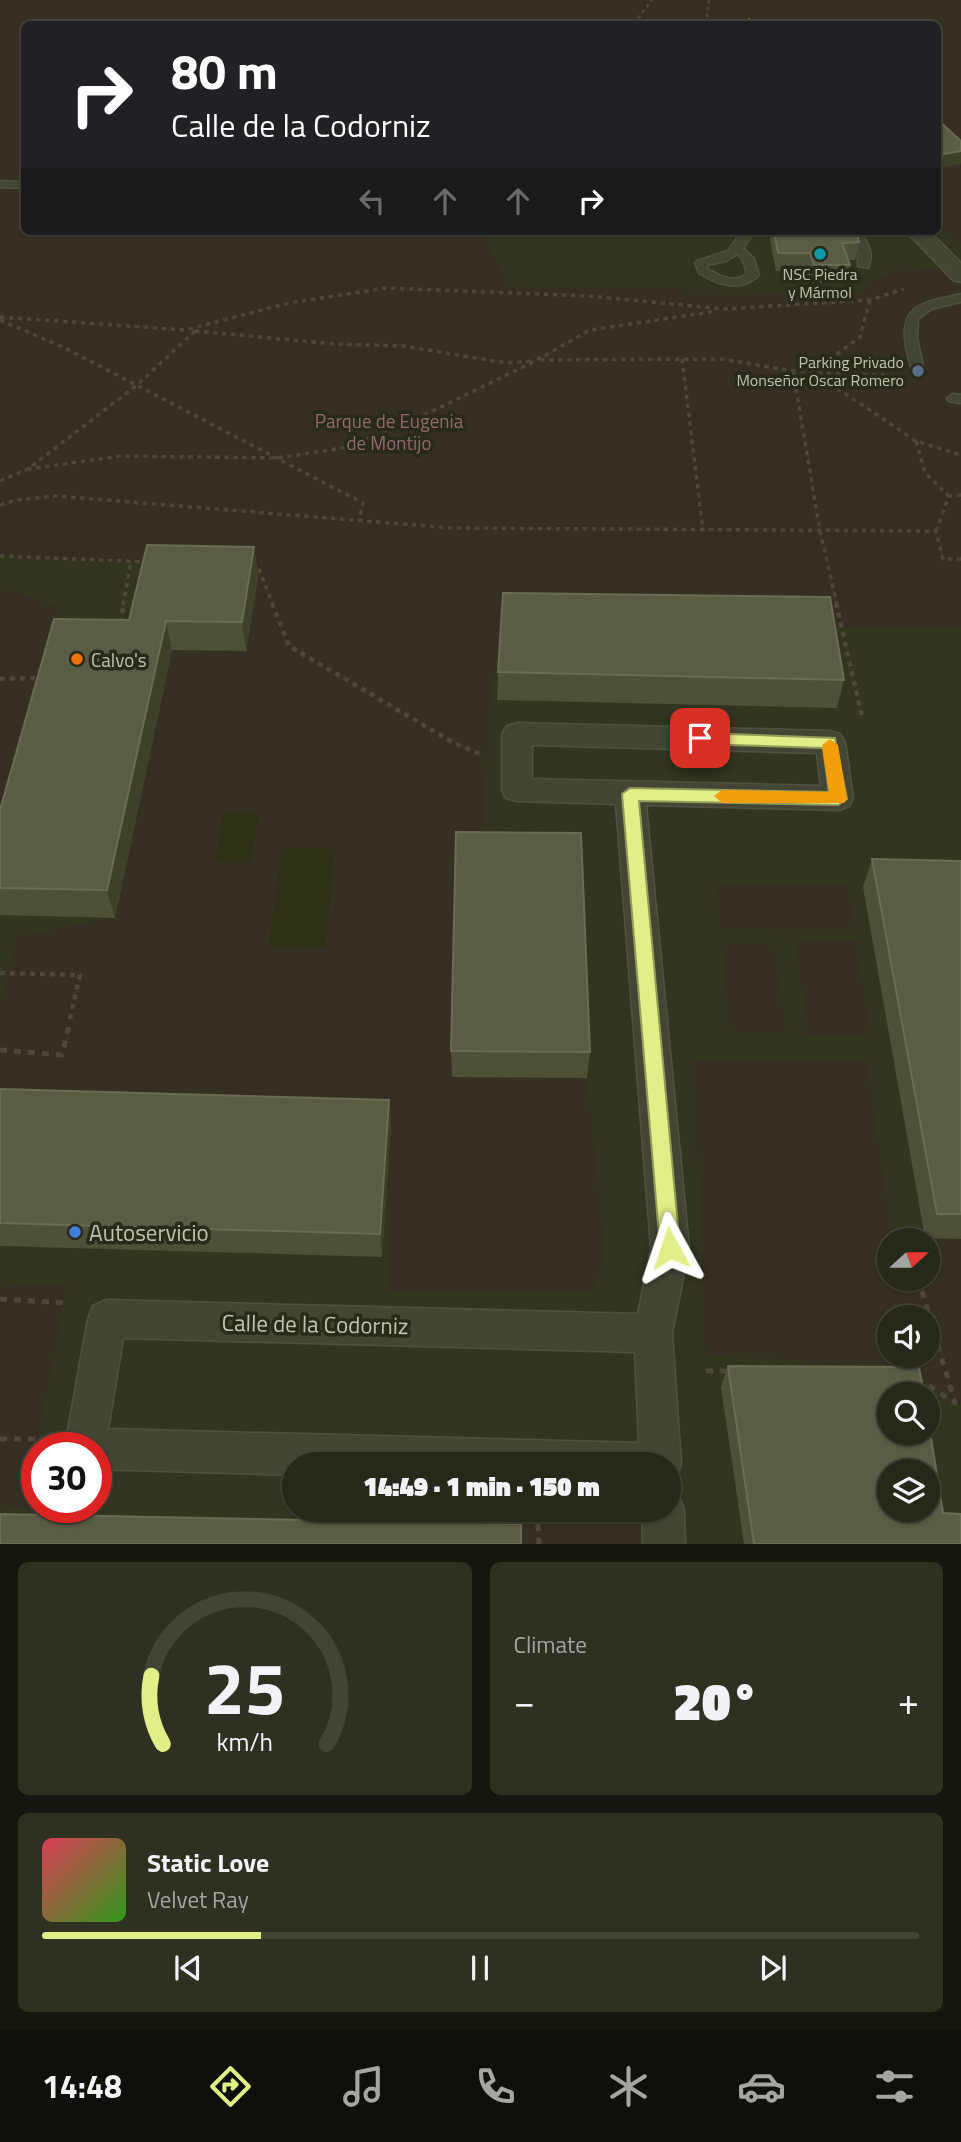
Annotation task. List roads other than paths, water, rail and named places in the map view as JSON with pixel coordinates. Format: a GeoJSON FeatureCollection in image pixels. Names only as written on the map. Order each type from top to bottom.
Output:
{"type":"FeatureCollection","features":[{"type":"Feature","properties":{"kind":"street"},"geometry":{"type":"LineString","coordinates":[[921,235],[960,274]]}},
{"type":"Feature","properties":{"kind":"street"},"geometry":{"type":"LineString","coordinates":[[517,734],[830,742],[838,799],[644,795],[630,794],[517,790],[517,734]]}},
{"type":"Feature","properties":{"kind":"street"},"geometry":{"type":"LineString","coordinates":[[630,794],[670,1248],[653,1333],[660,1452]]}},
{"type":"Feature","properties":{"kind":"street","name":"Calle de la Codorniz"},"geometry":{"type":"LineString","coordinates":[[88,1432],[107,1319],[653,1333]]}},
{"type":"Feature","properties":{"kind":"street"},"geometry":{"type":"LineString","coordinates":[[112,1449],[282,1454]]}},
{"type":"Feature","properties":{"kind":"street"},"geometry":{"type":"LineString","coordinates":[[663,1522],[664,1544]]}},
{"type":"Feature","properties":{"kind":"lane"},"geometry":{"type":"LineString","coordinates":[[0,184],[21,185]]}},
{"type":"Feature","properties":{"kind":"lane"},"geometry":{"type":"LineString","coordinates":[[737,248],[743,235]]}},
{"type":"Feature","properties":{"kind":"lane"},"geometry":{"type":"LineString","coordinates":[[857,235],[864,243],[864,266]]}},
{"type":"Feature","properties":{"kind":"lane"},"geometry":{"type":"LineString","coordinates":[[912,374],[908,327],[913,314],[926,305],[961,298]]}},
{"type":"Feature","properties":{"kind":"place","name":"NSC Piedra y Mármol"},"geometry":{"type":"Point","coordinates":[820,254]}},
{"type":"Feature","properties":{"kind":"place","name":"Parking Privado Monseñor Oscar Romero"},"geometry":{"type":"Point","coordinates":[918,371]}},
{"type":"Feature","properties":{"kind":"place","name":"Calvo's"},"geometry":{"type":"Point","coordinates":[77,659]}},
{"type":"Feature","properties":{"kind":"place","name":"Autoservicio"},"geometry":{"type":"Point","coordinates":[75,1232]}},
{"type":"Feature","properties":{"kind":"park label","name":"Parque de Eugenia de Montijo"},"geometry":{"type":"Point","coordinates":[389,431]}}]}
